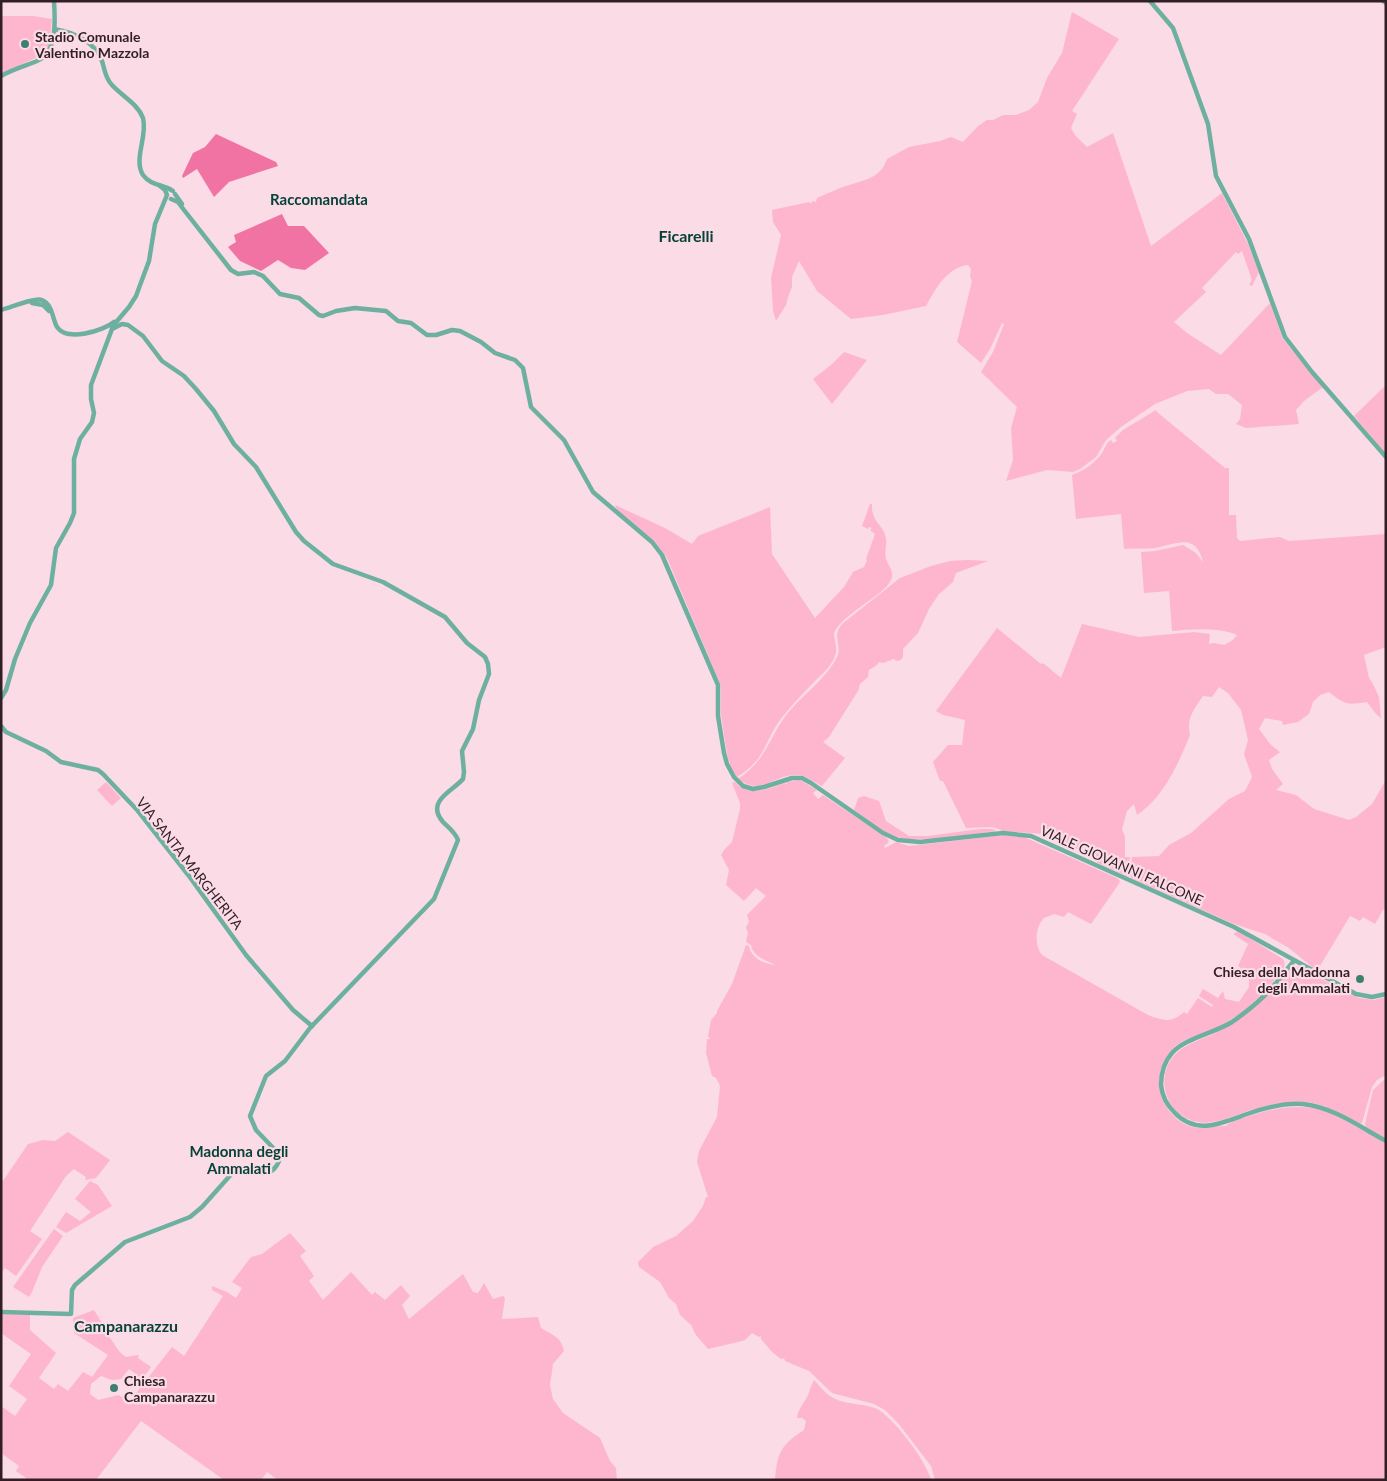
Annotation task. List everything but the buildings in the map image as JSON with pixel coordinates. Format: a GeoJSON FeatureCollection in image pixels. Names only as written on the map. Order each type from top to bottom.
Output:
{"type":"FeatureCollection","features":[{"type":"Feature","properties":{"kind":"street"},"geometry":{"type":"LineString","coordinates":[[1,76],[43,57],[51,46],[54,29],[54,1]]}},
{"type":"Feature","properties":{"kind":"street"},"geometry":{"type":"LineString","coordinates":[[1150,1],[1172,28],[1176,36],[1208,124],[1216,176],[1249,239],[1285,337],[1302,360],[1386,457]]}},
{"type":"Feature","properties":{"kind":"street"},"geometry":{"type":"LineString","coordinates":[[54,29],[71,33],[90,44],[102,59],[109,82],[138,109],[144,124],[141,169],[146,178],[163,188],[169,197],[178,202],[184,210]]}},
{"type":"Feature","properties":{"kind":"street"},"geometry":{"type":"LineString","coordinates":[[158,185],[174,192],[184,210]]}},
{"type":"Feature","properties":{"kind":"street"},"geometry":{"type":"LineString","coordinates":[[169,197],[174,198],[174,192]]}},
{"type":"Feature","properties":{"kind":"street"},"geometry":{"type":"LineString","coordinates":[[1,698],[6,690],[15,660],[30,623],[51,584],[56,548],[74,516],[74,460],[80,439],[92,422],[94,413],[91,385],[109,338],[110,329],[136,296],[149,261],[156,224],[169,197]]}},
{"type":"Feature","properties":{"kind":"street","name":"VIALE GIOVANNI FALCONE"},"geometry":{"type":"LineString","coordinates":[[184,210],[231,270],[238,274],[254,272],[263,276],[280,294],[298,298],[321,316],[355,308],[386,311],[398,321],[411,323],[427,335],[436,335],[452,330],[460,331],[482,342],[495,353],[519,363],[523,368],[531,407],[564,440],[580,470],[598,497],[652,542],[662,555],[718,685],[718,716],[727,764],[734,777],[744,786],[756,789],[792,778],[805,779],[883,833],[898,840],[920,842],[1003,833],[1031,836],[1234,927],[1284,956],[1361,996],[1372,997],[1386,994]]}},
{"type":"Feature","properties":{"kind":"street"},"geometry":{"type":"LineString","coordinates":[[1,310],[24,303],[44,301],[50,308],[57,327],[65,333],[75,335],[110,329],[122,324],[131,327],[148,341],[162,361],[184,376],[193,385],[214,411],[234,444],[256,467],[296,532],[304,541],[333,564],[383,582],[446,617],[467,643],[482,654],[488,664],[489,674],[479,700],[473,729],[462,751],[464,779],[443,796],[438,806],[442,820],[454,831],[458,840],[437,894],[312,1026],[285,1061],[266,1076],[250,1116],[256,1130],[277,1151],[280,1157],[278,1164],[272,1172],[263,1175],[240,1168],[230,1174],[213,1196],[190,1217],[125,1242],[75,1285],[72,1290],[71,1314],[1,1312]]}},
{"type":"Feature","properties":{"kind":"street","name":"VIA SANTA MARGHERITA"},"geometry":{"type":"LineString","coordinates":[[2,728],[21,740],[46,751],[57,760],[98,770],[103,774],[138,811],[250,959],[293,1010],[312,1026]]}},
{"type":"Feature","properties":{"kind":"street"},"geometry":{"type":"LineString","coordinates":[[1284,956],[1286,969]]}},
{"type":"Feature","properties":{"kind":"street"},"geometry":{"type":"LineString","coordinates":[[1294,961],[1267,993],[1241,1015],[1222,1028],[1186,1043],[1174,1051],[1166,1063],[1162,1077],[1162,1090],[1166,1102],[1184,1120],[1194,1125],[1205,1126],[1221,1124],[1253,1112],[1289,1104],[1309,1105],[1337,1114],[1386,1141]]}},
{"type":"Feature","properties":{"kind":"shaded area"},"geometry":{"type":"Polygon","coordinates":[[[1072,12],[1119,39],[1072,111],[1077,114],[1071,128],[1087,147],[1113,133],[1151,246],[1222,193],[1248,244],[1259,272],[1252,286],[1249,285],[1252,280],[1242,251],[1238,254],[1236,252],[1202,288],[1206,292],[1174,322],[1187,333],[1221,355],[1270,303],[1283,339],[1323,387],[1304,401],[1296,410],[1299,424],[1246,428],[1236,424],[1240,419],[1242,405],[1228,394],[1216,394],[1209,389],[1187,391],[1155,404],[1121,427],[1106,440],[1096,457],[1080,469],[1073,472],[1047,470],[1006,481],[1013,460],[1011,428],[1017,407],[981,372],[993,352],[1004,324],[1002,323],[981,363],[957,342],[972,281],[970,277],[971,269],[968,265],[954,270],[948,275],[926,306],[883,315],[851,319],[817,291],[799,261],[792,277],[792,287],[786,305],[776,321],[773,311],[771,278],[781,235],[773,222],[772,210],[809,202],[811,204],[812,201],[816,202],[817,198],[871,178],[880,171],[887,159],[909,147],[951,137],[963,142],[978,126],[987,120],[993,120],[1003,115],[1016,115],[1029,110],[1038,102],[1047,78],[1062,53],[1072,12]]]}},
{"type":"Feature","properties":{"kind":"shaded area","name":"Stadio Comunale Valentino Mazzola"},"geometry":{"type":"Polygon","coordinates":[[[1,16],[33,16],[52,19],[49,46],[42,55],[1,74],[1,16]]]}},
{"type":"Feature","properties":{"kind":"shaded area"},"geometry":{"type":"Polygon","coordinates":[[[216,134],[276,162],[278,166],[229,182],[214,197],[197,169],[183,178],[182,176],[193,153],[205,147],[216,134]]]}},
{"type":"Feature","properties":{"kind":"shaded area"},"geometry":{"type":"Polygon","coordinates":[[[282,214],[288,226],[304,226],[329,253],[305,270],[291,268],[278,260],[261,271],[240,261],[228,247],[236,242],[234,235],[282,214]]]}},
{"type":"Feature","properties":{"kind":"shaded area"},"geometry":{"type":"Polygon","coordinates":[[[844,352],[867,360],[832,404],[813,379],[844,352]]]}},
{"type":"Feature","properties":{"kind":"shaded area"},"geometry":{"type":"Polygon","coordinates":[[[1386,385],[1386,454],[1354,416],[1386,385]]]}},
{"type":"Feature","properties":{"kind":"shaded area"},"geometry":{"type":"Polygon","coordinates":[[[1156,410],[1225,468],[1229,468],[1229,515],[1236,515],[1237,538],[1240,541],[1280,537],[1289,541],[1386,534],[1386,647],[1364,655],[1369,678],[1379,697],[1381,718],[1367,702],[1346,703],[1329,692],[1320,695],[1313,702],[1309,714],[1298,722],[1283,725],[1282,721],[1265,718],[1259,729],[1271,745],[1280,752],[1269,760],[1272,769],[1283,784],[1276,790],[1296,795],[1314,809],[1349,820],[1356,817],[1372,804],[1386,780],[1386,909],[1383,910],[1375,924],[1363,917],[1360,921],[1350,916],[1317,971],[1289,948],[1265,934],[1234,924],[1131,878],[1132,857],[1159,856],[1169,845],[1191,833],[1229,799],[1245,791],[1252,777],[1244,754],[1248,740],[1241,710],[1228,693],[1219,687],[1212,697],[1203,696],[1194,710],[1189,724],[1190,735],[1169,779],[1155,799],[1137,815],[1134,804],[1127,811],[1122,829],[1125,837],[1125,857],[1130,857],[1127,876],[1098,863],[1071,845],[1046,834],[1003,831],[993,827],[966,828],[943,781],[940,781],[933,762],[948,745],[962,745],[965,720],[943,715],[936,711],[997,628],[1061,678],[1082,624],[1139,637],[1194,632],[1210,634],[1209,644],[1224,645],[1233,640],[1237,635],[1214,630],[1172,631],[1169,591],[1144,593],[1141,552],[1183,545],[1196,553],[1203,562],[1200,553],[1190,543],[1184,542],[1155,548],[1124,549],[1121,514],[1076,519],[1072,475],[1093,463],[1109,441],[1111,440],[1113,443],[1117,441],[1115,438],[1123,430],[1156,410]]]}},
{"type":"Feature","properties":{"kind":"shaded area"},"geometry":{"type":"Polygon","coordinates":[[[870,504],[872,504],[875,519],[885,534],[885,556],[892,577],[883,590],[839,625],[834,633],[836,650],[831,664],[780,720],[754,764],[737,777],[728,760],[721,715],[721,686],[667,558],[653,540],[619,512],[615,505],[665,528],[692,544],[698,536],[770,507],[772,554],[815,618],[844,587],[853,572],[864,567],[875,534],[870,530],[872,528],[869,527],[868,529],[862,526],[870,504]]]}},
{"type":"Feature","properties":{"kind":"shaded area"},"geometry":{"type":"Polygon","coordinates":[[[950,561],[988,561],[956,573],[953,582],[939,594],[929,609],[918,633],[903,649],[901,660],[896,661],[894,659],[883,663],[879,662],[869,670],[868,677],[860,684],[858,691],[829,737],[823,742],[845,758],[822,786],[801,775],[789,776],[754,786],[738,779],[760,758],[784,718],[832,666],[839,648],[837,633],[842,624],[900,578],[931,566],[950,561]]]}},
{"type":"Feature","properties":{"kind":"shaded area"},"geometry":{"type":"Polygon","coordinates":[[[800,780],[817,790],[813,793],[818,799],[823,795],[887,838],[889,842],[884,846],[885,848],[896,842],[909,846],[1004,835],[1024,837],[1117,878],[1120,881],[1118,885],[1091,924],[1068,912],[1064,917],[1054,914],[1044,918],[1037,931],[1039,951],[1042,955],[1153,1017],[1167,1020],[1180,1016],[1184,1012],[1187,1014],[1198,998],[1212,1007],[1213,1005],[1199,996],[1203,989],[1218,998],[1223,991],[1225,999],[1239,1002],[1249,987],[1249,974],[1238,966],[1248,944],[1233,934],[1238,931],[1283,959],[1284,967],[1282,971],[1246,1009],[1228,1022],[1177,1045],[1168,1054],[1162,1065],[1160,1089],[1169,1111],[1178,1120],[1189,1126],[1204,1128],[1226,1126],[1276,1109],[1303,1107],[1335,1115],[1386,1144],[1386,1480],[935,1480],[931,1466],[898,1423],[885,1410],[874,1404],[832,1393],[809,1371],[785,1361],[784,1358],[781,1359],[772,1352],[761,1339],[761,1336],[759,1337],[752,1333],[745,1340],[708,1349],[696,1335],[691,1325],[680,1315],[676,1304],[669,1298],[660,1282],[639,1267],[638,1262],[653,1247],[676,1236],[693,1221],[703,1206],[706,1197],[708,1197],[697,1162],[699,1151],[717,1117],[720,1086],[716,1078],[712,1076],[706,1053],[707,1039],[710,1039],[708,1036],[711,1020],[717,1013],[732,984],[746,945],[749,946],[752,954],[759,960],[775,965],[757,955],[751,945],[746,942],[748,933],[746,927],[749,922],[747,915],[766,896],[756,888],[744,901],[726,885],[729,870],[721,855],[732,842],[740,809],[740,803],[732,783],[735,782],[747,790],[759,791],[800,780]]]}},
{"type":"Feature","properties":{"kind":"shaded area"},"geometry":{"type":"Polygon","coordinates":[[[106,782],[121,798],[112,806],[97,790],[106,782]]]}},
{"type":"Feature","properties":{"kind":"shaded area"},"geometry":{"type":"Polygon","coordinates":[[[864,796],[879,801],[886,821],[909,836],[928,836],[980,829],[997,831],[931,839],[897,837],[880,829],[854,810],[858,798],[864,796]]]}},
{"type":"Feature","properties":{"kind":"shaded area"},"geometry":{"type":"Polygon","coordinates":[[[1295,967],[1359,998],[1374,1000],[1386,997],[1386,1075],[1377,1080],[1372,1087],[1362,1123],[1360,1124],[1326,1107],[1304,1102],[1271,1105],[1209,1123],[1192,1120],[1183,1116],[1170,1102],[1165,1086],[1166,1071],[1173,1057],[1184,1048],[1219,1032],[1243,1016],[1268,995],[1289,970],[1295,967]]]}},
{"type":"Feature","properties":{"kind":"shaded area"},"geometry":{"type":"Polygon","coordinates":[[[1386,1078],[1386,1139],[1366,1128],[1365,1124],[1373,1090],[1386,1078]]]}},
{"type":"Feature","properties":{"kind":"shaded area"},"geometry":{"type":"Polygon","coordinates":[[[68,1132],[110,1160],[96,1178],[85,1180],[86,1177],[74,1169],[66,1176],[30,1231],[42,1239],[16,1276],[5,1268],[1,1273],[1,1181],[3,1181],[28,1144],[43,1140],[55,1141],[68,1132]]]}},
{"type":"Feature","properties":{"kind":"shaded area"},"geometry":{"type":"Polygon","coordinates":[[[90,1181],[98,1185],[112,1206],[66,1233],[56,1227],[66,1212],[80,1221],[91,1212],[75,1199],[90,1181]]]}},
{"type":"Feature","properties":{"kind":"shaded area"},"geometry":{"type":"Polygon","coordinates":[[[54,1229],[63,1236],[42,1267],[29,1297],[13,1287],[54,1229]]]}},
{"type":"Feature","properties":{"kind":"shaded area"},"geometry":{"type":"Polygon","coordinates":[[[290,1233],[306,1251],[300,1256],[314,1276],[309,1281],[323,1300],[351,1272],[372,1295],[375,1292],[385,1300],[401,1285],[410,1296],[402,1305],[409,1319],[463,1274],[473,1292],[478,1293],[484,1283],[493,1299],[503,1296],[505,1298],[502,1319],[538,1317],[541,1328],[559,1339],[564,1351],[553,1364],[550,1385],[553,1399],[563,1413],[600,1438],[610,1461],[616,1468],[617,1480],[278,1480],[267,1472],[261,1480],[224,1480],[141,1421],[96,1480],[25,1480],[26,1478],[16,1471],[19,1466],[1,1453],[1,1406],[15,1416],[27,1399],[9,1386],[31,1354],[1,1333],[1,1314],[30,1315],[30,1330],[56,1353],[39,1378],[54,1389],[58,1384],[68,1391],[83,1372],[92,1377],[108,1355],[74,1333],[73,1318],[94,1310],[102,1323],[101,1330],[122,1354],[126,1357],[139,1355],[138,1358],[151,1367],[142,1379],[129,1369],[121,1379],[112,1380],[101,1376],[91,1384],[90,1394],[98,1400],[118,1395],[130,1401],[172,1347],[184,1356],[223,1296],[212,1290],[212,1286],[236,1298],[242,1288],[232,1282],[251,1257],[262,1254],[290,1233]]]}},
{"type":"Feature","properties":{"kind":"shaded area"},"geometry":{"type":"Polygon","coordinates":[[[814,1380],[826,1393],[835,1399],[870,1406],[882,1412],[899,1429],[916,1451],[931,1480],[775,1480],[777,1463],[782,1450],[790,1440],[804,1430],[806,1421],[802,1418],[797,1418],[814,1380]]]}},
{"type":"Feature","properties":{"kind":"place","name":"Stadio Comunale Valentino Mazzola"},"geometry":{"type":"Point","coordinates":[25,44]}},
{"type":"Feature","properties":{"kind":"place","name":"Chiesa della Madonna degli Ammalati"},"geometry":{"type":"Point","coordinates":[1360,979]}},
{"type":"Feature","properties":{"kind":"place","name":"Chiesa Campanarazzu"},"geometry":{"type":"Point","coordinates":[114,1388]}},
{"type":"Feature","properties":{"kind":"district","name":"Raccomandata"},"geometry":{"type":"Point","coordinates":[319,199]}},
{"type":"Feature","properties":{"kind":"district","name":"Ficarelli"},"geometry":{"type":"Point","coordinates":[686,235]}},
{"type":"Feature","properties":{"kind":"district","name":"Madonna degli Ammalati"},"geometry":{"type":"Point","coordinates":[239,1160]}},
{"type":"Feature","properties":{"kind":"district","name":"Campanarazzu"},"geometry":{"type":"Point","coordinates":[126,1325]}}]}
